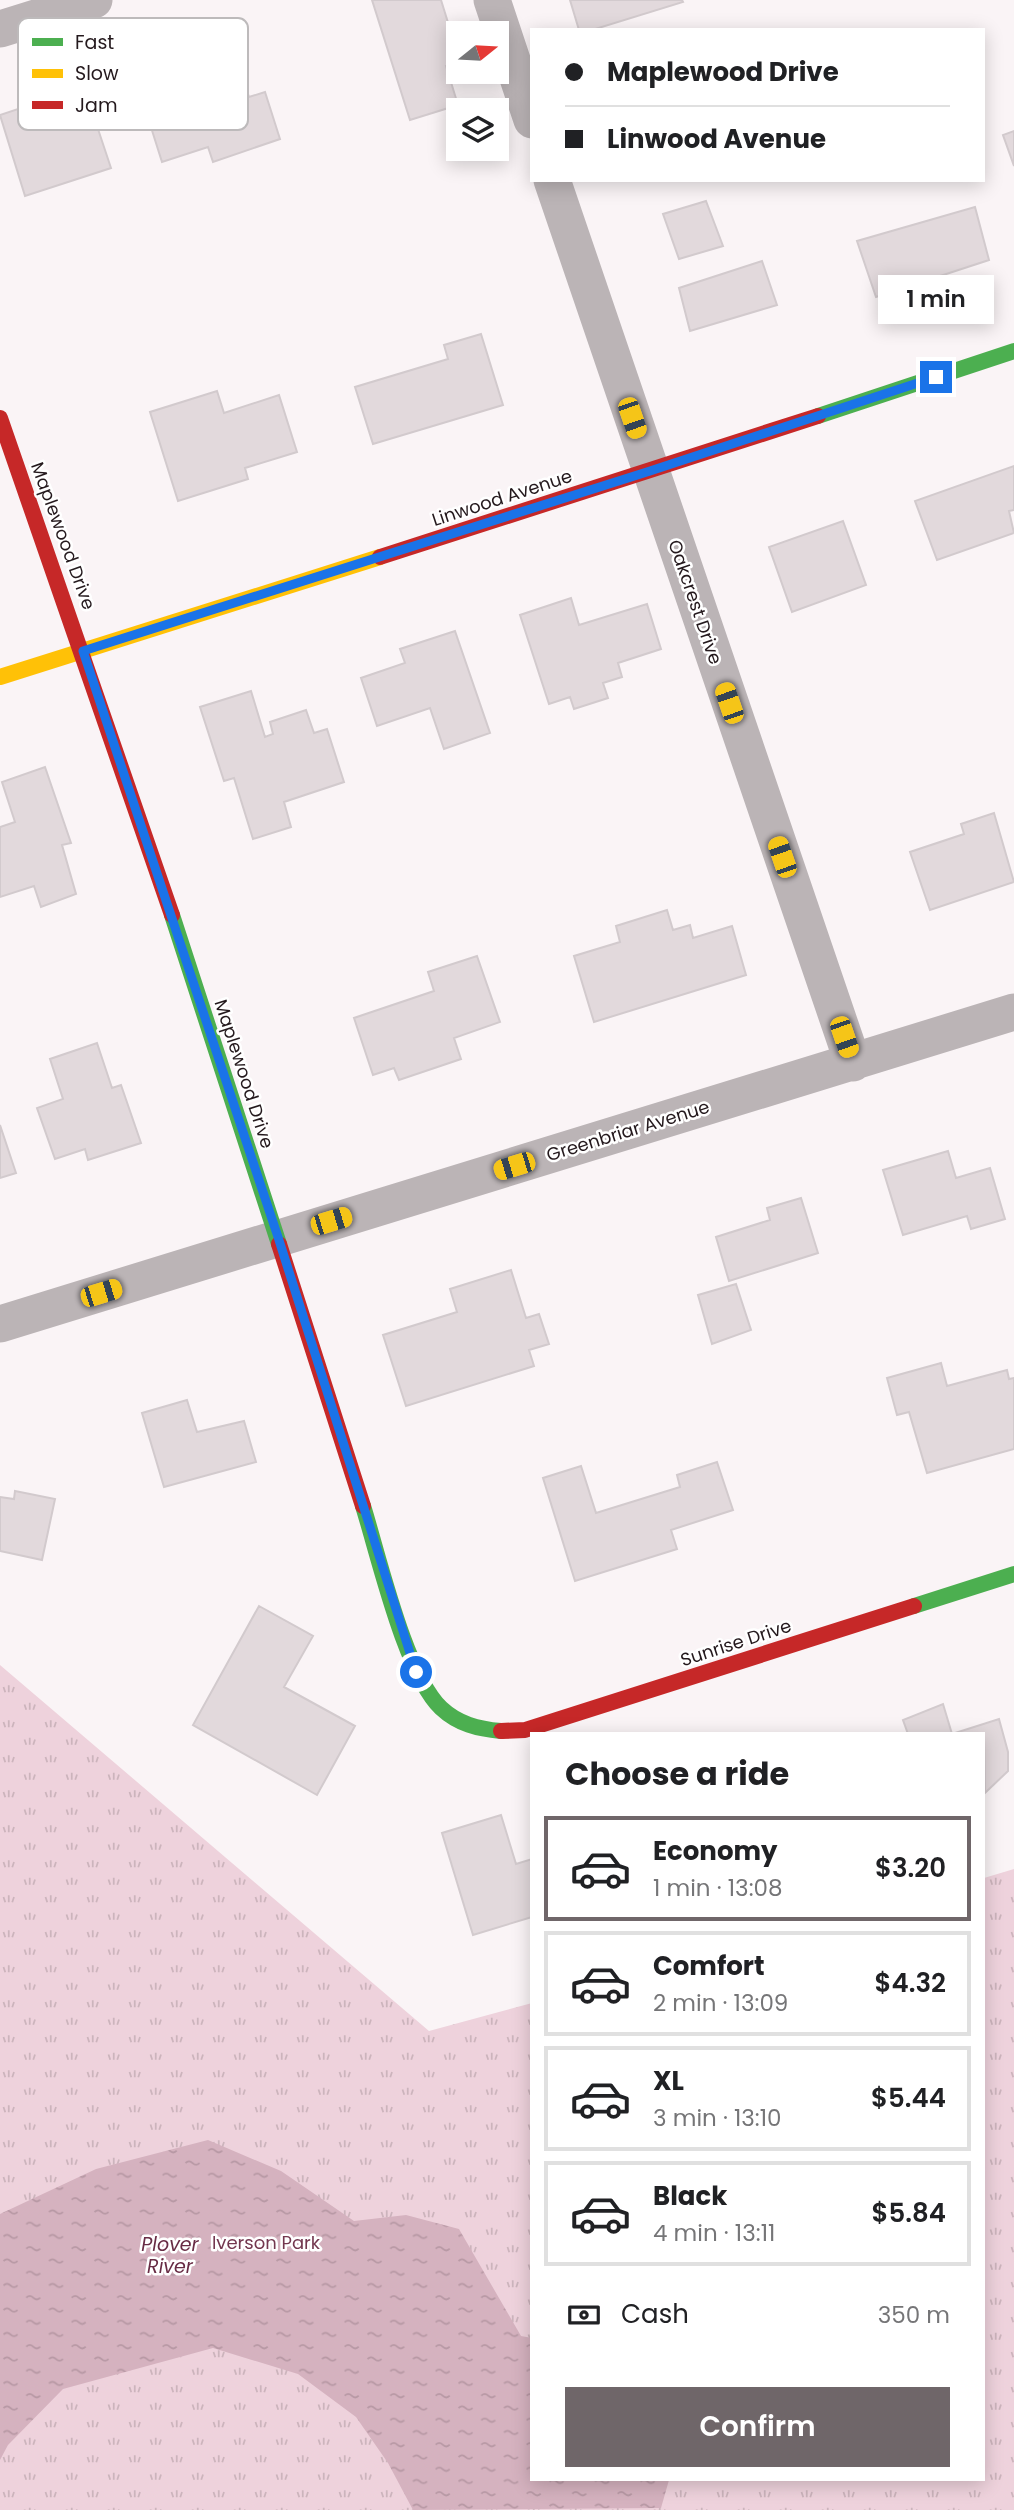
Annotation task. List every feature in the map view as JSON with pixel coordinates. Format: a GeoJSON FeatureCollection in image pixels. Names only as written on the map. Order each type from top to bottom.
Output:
{"type":"FeatureCollection","features":[{"type":"Feature","properties":{"kind":"street"},"geometry":{"type":"LineString","coordinates":[[36,18],[94,0]]}},
{"type":"Feature","properties":{"kind":"street"},"geometry":{"type":"LineString","coordinates":[[492,0],[530,114]]}},
{"type":"Feature","properties":{"kind":"street"},"geometry":{"type":"LineString","coordinates":[[0,29],[18,23]]}},
{"type":"Feature","properties":{"kind":"street","name":"Oakcrest Drive"},"geometry":{"type":"LineString","coordinates":[[553,182],[853,1063]]}},
{"type":"Feature","properties":{"kind":"street","name":"Linwood Avenue"},"geometry":{"type":"LineString","coordinates":[[0,677],[650,471],[1014,351]]}},
{"type":"Feature","properties":{"kind":"street","name":"Maplewood Drive"},"geometry":{"type":"LineString","coordinates":[[0,418],[83,651],[278,1237],[411,1658],[422,1686],[433,1702],[468,1726]]}},
{"type":"Feature","properties":{"kind":"street","name":"Greenbriar Avenue"},"geometry":{"type":"LineString","coordinates":[[0,1324],[1014,1012]]}},
{"type":"Feature","properties":{"kind":"street","name":"Sunrise Drive"},"geometry":{"type":"LineString","coordinates":[[468,1726],[506,1732],[564,1720],[1014,1574]]}},
{"type":"Feature","properties":{"kind":"green space","name":"Iverson Park"},"geometry":{"type":"Polygon","coordinates":[[[0,1665],[429,2031],[530,2004],[530,2481],[985,2481],[985,1878],[1014,1869],[1014,2510],[0,2510],[0,1665]]]}},
{"type":"Feature","properties":{"kind":"water","name":"Plover River"},"geometry":{"type":"Polygon","coordinates":[[[208,2140],[281,2171],[354,2221],[406,2215],[459,2229],[521,2336],[530,2338],[530,2481],[669,2481],[661,2508],[413,2510],[388,2463],[356,2417],[298,2374],[213,2348],[63,2389],[8,2445],[0,2460],[0,2214],[96,2169],[208,2140]]]}},
{"type":"Feature","properties":{"kind":"building"},"geometry":{"type":"Polygon","coordinates":[[[372,0],[441,0],[447,21],[446,84],[452,84],[456,98],[446,98],[446,109],[410,120],[372,0]]]}},
{"type":"Feature","properties":{"kind":"building"},"geometry":{"type":"Polygon","coordinates":[[[570,0],[683,2],[598,28],[578,28],[570,0]]]}},
{"type":"Feature","properties":{"kind":"building"},"geometry":{"type":"Polygon","coordinates":[[[265,92],[280,139],[213,162],[208,147],[162,162],[152,130],[248,130],[248,94],[249,97],[265,92]]]}},
{"type":"Feature","properties":{"kind":"building"},"geometry":{"type":"Polygon","coordinates":[[[18,109],[18,130],[98,130],[111,168],[25,196],[0,115],[18,109]]]}},
{"type":"Feature","properties":{"kind":"building"},"geometry":{"type":"Polygon","coordinates":[[[1014,131],[1014,166],[1003,135],[1014,131]]]}},
{"type":"Feature","properties":{"kind":"building"},"geometry":{"type":"Polygon","coordinates":[[[706,201],[723,246],[679,259],[663,214],[706,201]]]}},
{"type":"Feature","properties":{"kind":"building"},"geometry":{"type":"Polygon","coordinates":[[[975,207],[989,260],[876,297],[857,241],[975,207]]]}},
{"type":"Feature","properties":{"kind":"building"},"geometry":{"type":"Polygon","coordinates":[[[762,261],[777,305],[690,331],[679,288],[762,261]]]}},
{"type":"Feature","properties":{"kind":"building"},"geometry":{"type":"Polygon","coordinates":[[[481,334],[503,405],[373,444],[355,387],[448,359],[444,345],[481,334]]]}},
{"type":"Feature","properties":{"kind":"building"},"geometry":{"type":"Polygon","coordinates":[[[217,391],[224,413],[279,395],[297,452],[245,468],[248,479],[178,501],[150,412],[217,391]]]}},
{"type":"Feature","properties":{"kind":"building"},"geometry":{"type":"Polygon","coordinates":[[[1014,466],[1014,510],[1009,511],[1014,533],[937,560],[915,501],[1014,466]]]}},
{"type":"Feature","properties":{"kind":"building"},"geometry":{"type":"Polygon","coordinates":[[[843,521],[866,585],[792,612],[769,547],[843,521]]]}},
{"type":"Feature","properties":{"kind":"building"},"geometry":{"type":"Polygon","coordinates":[[[571,598],[579,625],[647,604],[661,649],[618,663],[622,677],[603,683],[608,698],[574,709],[570,697],[549,704],[520,615],[571,598]]]}},
{"type":"Feature","properties":{"kind":"building"},"geometry":{"type":"Polygon","coordinates":[[[455,631],[490,733],[444,749],[430,708],[377,726],[361,678],[405,663],[400,649],[455,631]]]}},
{"type":"Feature","properties":{"kind":"building"},"geometry":{"type":"Polygon","coordinates":[[[251,691],[265,737],[273,734],[270,722],[306,710],[314,733],[327,729],[344,782],[284,802],[291,827],[253,839],[234,778],[224,781],[200,707],[251,691]]]}},
{"type":"Feature","properties":{"kind":"building"},"geometry":{"type":"Polygon","coordinates":[[[45,767],[71,843],[62,845],[76,894],[41,907],[34,886],[0,897],[0,827],[15,822],[2,782],[45,767]]]}},
{"type":"Feature","properties":{"kind":"building"},"geometry":{"type":"Polygon","coordinates":[[[994,813],[1014,882],[930,910],[910,852],[964,834],[961,824],[994,813]]]}},
{"type":"Feature","properties":{"kind":"building"},"geometry":{"type":"Polygon","coordinates":[[[667,910],[673,930],[690,925],[693,938],[732,926],[746,975],[594,1022],[574,956],[620,942],[616,926],[667,910]]]}},
{"type":"Feature","properties":{"kind":"building"},"geometry":{"type":"Polygon","coordinates":[[[477,956],[500,1022],[454,1038],[461,1059],[399,1080],[394,1068],[373,1075],[354,1018],[434,991],[428,972],[477,956]]]}},
{"type":"Feature","properties":{"kind":"building"},"geometry":{"type":"Polygon","coordinates":[[[97,1043],[112,1088],[121,1085],[141,1143],[88,1160],[85,1149],[55,1159],[37,1108],[63,1099],[50,1059],[97,1043]]]}},
{"type":"Feature","properties":{"kind":"building"},"geometry":{"type":"Polygon","coordinates":[[[0,1125],[16,1173],[0,1178],[0,1125]]]}},
{"type":"Feature","properties":{"kind":"building"},"geometry":{"type":"Polygon","coordinates":[[[948,1151],[956,1178],[990,1168],[1005,1219],[971,1229],[967,1216],[903,1235],[883,1170],[948,1151]]]}},
{"type":"Feature","properties":{"kind":"building"},"geometry":{"type":"Polygon","coordinates":[[[801,1198],[818,1253],[729,1281],[716,1237],[770,1220],[767,1208],[801,1198]]]}},
{"type":"Feature","properties":{"kind":"building"},"geometry":{"type":"Polygon","coordinates":[[[511,1270],[526,1318],[539,1314],[549,1344],[529,1350],[534,1366],[406,1406],[383,1335],[457,1312],[450,1289],[511,1270]]]}},
{"type":"Feature","properties":{"kind":"building"},"geometry":{"type":"Polygon","coordinates":[[[736,1284],[751,1330],[712,1344],[698,1295],[736,1284]]]}},
{"type":"Feature","properties":{"kind":"building"},"geometry":{"type":"Polygon","coordinates":[[[941,1363],[947,1386],[1007,1370],[1009,1379],[1014,1378],[1014,1449],[927,1473],[909,1412],[897,1415],[887,1378],[941,1363]]]}},
{"type":"Feature","properties":{"kind":"building"},"geometry":{"type":"Polygon","coordinates":[[[187,1400],[197,1432],[244,1421],[256,1462],[164,1487],[142,1413],[187,1400]]]}},
{"type":"Feature","properties":{"kind":"building"},"geometry":{"type":"Polygon","coordinates":[[[717,1462],[733,1510],[671,1530],[677,1549],[575,1581],[543,1478],[581,1466],[596,1513],[680,1487],[677,1475],[717,1462]]]}},
{"type":"Feature","properties":{"kind":"building"},"geometry":{"type":"Polygon","coordinates":[[[15,1491],[55,1499],[42,1560],[0,1551],[0,1497],[14,1499],[15,1491]]]}},
{"type":"Feature","properties":{"kind":"building"},"geometry":{"type":"Polygon","coordinates":[[[259,1606],[313,1636],[284,1687],[355,1726],[317,1795],[193,1725],[259,1606]]]}},
{"type":"Feature","properties":{"kind":"building"},"geometry":{"type":"Polygon","coordinates":[[[943,1704],[951,1732],[907,1732],[903,1720],[943,1704]]]}},
{"type":"Feature","properties":{"kind":"building"},"geometry":{"type":"Polygon","coordinates":[[[999,1719],[1008,1752],[1008,1771],[985,1793],[985,1732],[958,1732],[999,1719]]]}},
{"type":"Feature","properties":{"kind":"building"},"geometry":{"type":"Polygon","coordinates":[[[501,1815],[516,1864],[530,1860],[530,1918],[473,1935],[442,1833],[501,1815]]]}},
{"type":"Feature","properties":{"kind":"traffic: fast"},"geometry":{"type":"LineString","coordinates":[[818,416],[1014,351]]}},
{"type":"Feature","properties":{"kind":"traffic: fast"},"geometry":{"type":"LineString","coordinates":[[172,915],[279,1244]]}},
{"type":"Feature","properties":{"kind":"traffic: fast"},"geometry":{"type":"LineString","coordinates":[[363,1506],[394,1613],[416,1669],[428,1691],[441,1708],[461,1722],[501,1731]]}},
{"type":"Feature","properties":{"kind":"traffic: fast"},"geometry":{"type":"LineString","coordinates":[[914,1606],[1014,1574]]}},
{"type":"Feature","properties":{"kind":"traffic: slow"},"geometry":{"type":"LineString","coordinates":[[0,677],[380,557]]}},
{"type":"Feature","properties":{"kind":"traffic: jam"},"geometry":{"type":"LineString","coordinates":[[380,557],[818,416]]}},
{"type":"Feature","properties":{"kind":"traffic: jam"},"geometry":{"type":"LineString","coordinates":[[0,418],[172,915]]}},
{"type":"Feature","properties":{"kind":"traffic: jam"},"geometry":{"type":"LineString","coordinates":[[279,1244],[363,1506]]}},
{"type":"Feature","properties":{"kind":"traffic: jam"},"geometry":{"type":"LineString","coordinates":[[501,1731],[525,1730],[914,1606]]}},
{"type":"Feature","properties":{"kind":"route"},"geometry":{"type":"LineString","coordinates":[[416,1672],[278,1237],[83,651],[936,377]]}}]}
